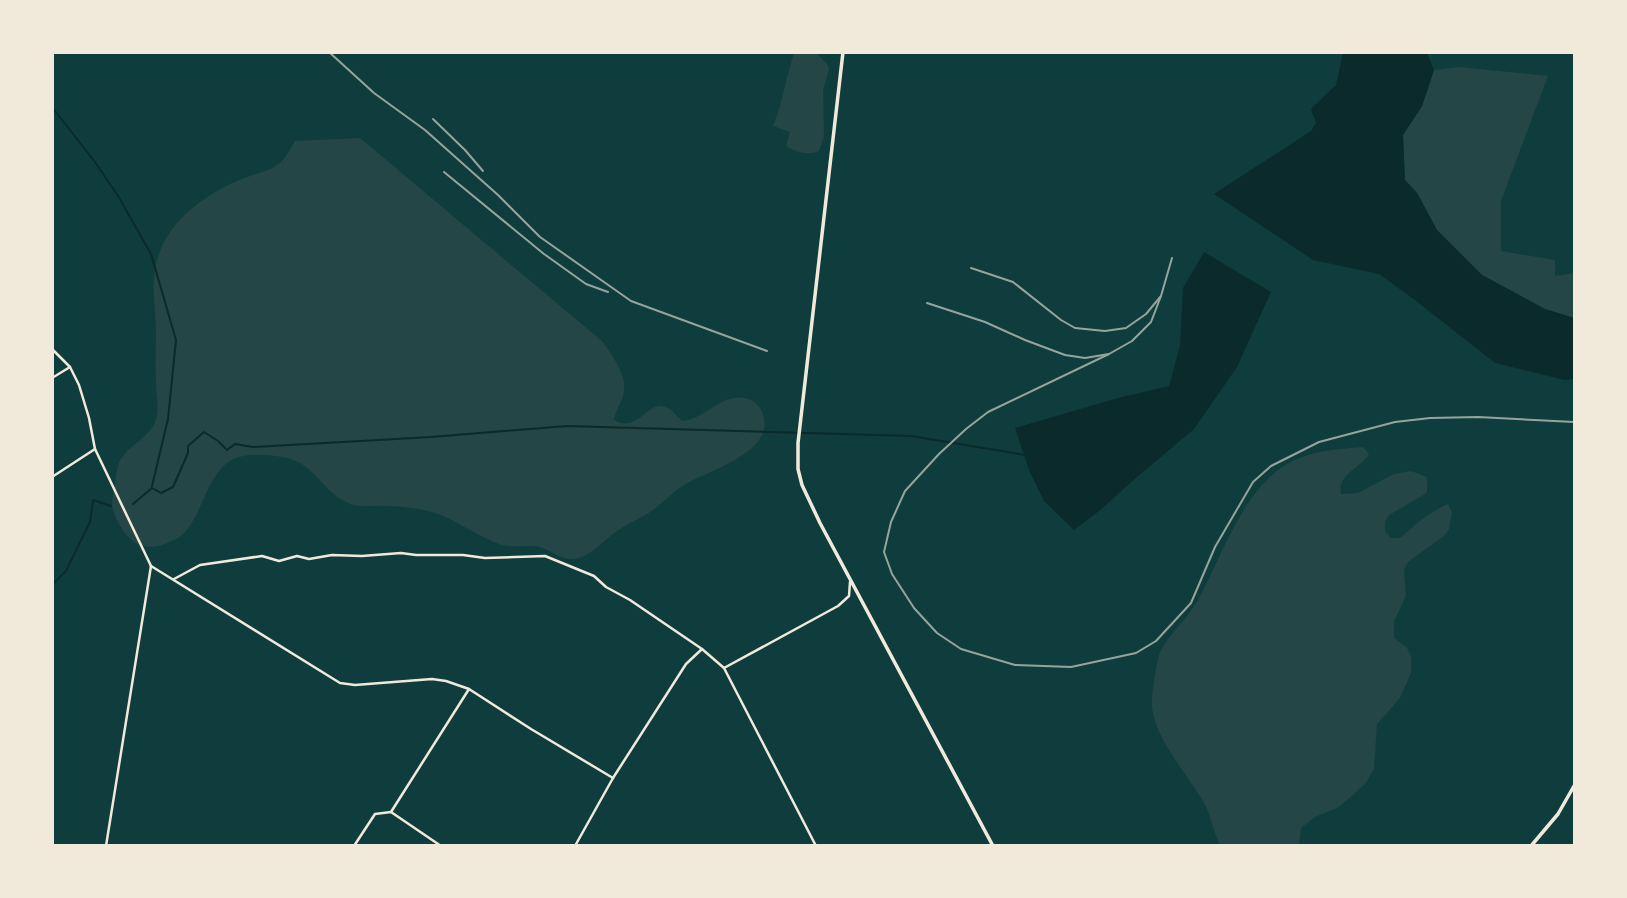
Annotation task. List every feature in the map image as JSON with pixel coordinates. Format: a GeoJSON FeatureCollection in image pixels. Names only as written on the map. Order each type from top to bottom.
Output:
{"type":"FeatureCollection","features":[{"type":"Feature","properties":{"kind":"street"},"geometry":{"type":"LineString","coordinates":[[844,52],[798,443],[798,469],[802,485],[993,845]]}},
{"type":"Feature","properties":{"kind":"street"},"geometry":{"type":"LineString","coordinates":[[52,349],[70,367],[79,385],[95,449],[151,566],[106,845]]}},
{"type":"Feature","properties":{"kind":"street"},"geometry":{"type":"LineString","coordinates":[[52,378],[70,367]]}},
{"type":"Feature","properties":{"kind":"street"},"geometry":{"type":"LineString","coordinates":[[52,477],[95,449]]}},
{"type":"Feature","properties":{"kind":"street"},"geometry":{"type":"LineString","coordinates":[[174,579],[200,565],[262,556],[279,561],[297,556],[309,559],[332,555],[401,553],[485,558],[545,556],[594,576],[606,587],[630,600],[702,649],[724,668],[816,845]]}},
{"type":"Feature","properties":{"kind":"street"},"geometry":{"type":"LineString","coordinates":[[151,566],[340,683],[355,685],[432,679],[470,689],[531,730],[613,778]]}},
{"type":"Feature","properties":{"kind":"street"},"geometry":{"type":"LineString","coordinates":[[724,668],[838,606],[849,596],[851,579]]}},
{"type":"Feature","properties":{"kind":"street"},"geometry":{"type":"LineString","coordinates":[[575,845],[613,778],[686,664],[702,649]]}},
{"type":"Feature","properties":{"kind":"street"},"geometry":{"type":"LineString","coordinates":[[391,812],[470,689]]}},
{"type":"Feature","properties":{"kind":"street"},"geometry":{"type":"LineString","coordinates":[[1531,845],[1558,814],[1574,786]]}},
{"type":"Feature","properties":{"kind":"street"},"geometry":{"type":"LineString","coordinates":[[354,845],[375,814],[391,812],[441,845]]}},
{"type":"Feature","properties":{"kind":"shaded area"},"geometry":{"type":"Polygon","coordinates":[[[794,53],[816,53],[829,69],[823,90],[824,136],[819,151],[811,153],[787,147],[790,132],[773,126],[794,53]]]}},
{"type":"Feature","properties":{"kind":"shaded area"},"geometry":{"type":"Polygon","coordinates":[[[1343,53],[1427,53],[1434,70],[1422,106],[1403,135],[1405,180],[1417,193],[1437,230],[1482,275],[1545,309],[1574,318],[1574,379],[1565,380],[1495,363],[1379,274],[1313,260],[1214,194],[1311,131],[1316,123],[1311,109],[1336,85],[1343,53]]]}},
{"type":"Feature","properties":{"kind":"shaded area"},"geometry":{"type":"Polygon","coordinates":[[[1459,67],[1548,76],[1501,201],[1501,251],[1555,260],[1555,276],[1574,273],[1574,318],[1545,309],[1482,275],[1437,230],[1417,193],[1405,180],[1403,135],[1422,106],[1434,70],[1459,67]]]}},
{"type":"Feature","properties":{"kind":"shaded area"},"geometry":{"type":"Polygon","coordinates":[[[360,138],[603,342],[620,369],[624,383],[622,399],[614,420],[631,423],[649,410],[662,406],[670,409],[682,421],[728,400],[744,398],[754,402],[762,412],[764,428],[759,440],[737,459],[684,485],[652,511],[617,531],[589,553],[571,559],[540,547],[499,544],[441,515],[426,511],[351,504],[338,497],[304,465],[264,455],[240,457],[227,463],[209,487],[191,524],[179,537],[154,547],[131,540],[117,520],[112,499],[119,463],[128,450],[150,430],[157,416],[154,281],[156,263],[165,241],[182,218],[204,199],[229,184],[273,168],[284,159],[295,141],[360,138]]]}},
{"type":"Feature","properties":{"kind":"shaded area"},"geometry":{"type":"Polygon","coordinates":[[[1204,252],[1271,292],[1237,367],[1194,429],[1074,530],[1044,501],[1029,470],[1015,428],[1169,386],[1180,346],[1183,288],[1204,252]]]}},
{"type":"Feature","properties":{"kind":"shaded area"},"geometry":{"type":"Polygon","coordinates":[[[1363,447],[1369,454],[1342,481],[1341,494],[1358,493],[1394,474],[1411,471],[1427,477],[1427,493],[1389,515],[1385,522],[1385,531],[1391,538],[1400,538],[1428,515],[1448,504],[1452,512],[1449,529],[1444,536],[1408,562],[1404,570],[1406,596],[1394,621],[1394,638],[1407,648],[1411,656],[1411,673],[1400,698],[1377,724],[1374,769],[1365,784],[1339,807],[1315,817],[1301,828],[1299,845],[1220,845],[1203,801],[1157,727],[1152,702],[1159,654],[1195,605],[1238,520],[1262,485],[1278,470],[1295,460],[1329,450],[1363,447]]]}},
{"type":"Feature","properties":{"kind":"waterway"},"geometry":{"type":"LineString","coordinates":[[52,107],[118,196],[151,254],[176,340],[168,419],[152,486]]}},
{"type":"Feature","properties":{"kind":"waterway"},"geometry":{"type":"LineString","coordinates":[[133,504],[152,488],[161,493],[173,487],[188,453],[188,446],[204,432],[227,450],[235,444],[253,447],[567,426],[911,436],[1025,455]]}},
{"type":"Feature","properties":{"kind":"waterway"},"geometry":{"type":"LineString","coordinates":[[52,585],[66,571],[90,522],[93,500],[111,506]]}},
{"type":"Feature","properties":{"kind":"railway"},"geometry":{"type":"LineString","coordinates":[[329,52],[374,93],[425,130],[498,195],[540,237],[631,301],[767,351]]}},
{"type":"Feature","properties":{"kind":"railway"},"geometry":{"type":"LineString","coordinates":[[433,119],[483,171]]}},
{"type":"Feature","properties":{"kind":"railway"},"geometry":{"type":"LineString","coordinates":[[444,172],[544,254],[586,284],[608,292]]}},
{"type":"Feature","properties":{"kind":"railway"},"geometry":{"type":"LineString","coordinates":[[971,268],[1013,282],[1075,328],[1105,331],[1126,328],[1146,314],[1161,296],[1172,258]]}},
{"type":"Feature","properties":{"kind":"railway"},"geometry":{"type":"LineString","coordinates":[[927,303],[985,322],[1065,355],[1085,358],[1109,354],[1132,341],[1151,322],[1161,296]]}},
{"type":"Feature","properties":{"kind":"railway"},"geometry":{"type":"LineString","coordinates":[[1109,354],[988,412],[939,454],[905,491],[891,522],[884,552],[892,574],[914,608],[937,633],[961,649],[1015,665],[1071,667],[1136,653],[1156,641],[1191,603],[1215,547],[1253,482],[1271,466],[1319,442],[1395,422],[1430,418],[1478,417],[1574,422]]}}]}
